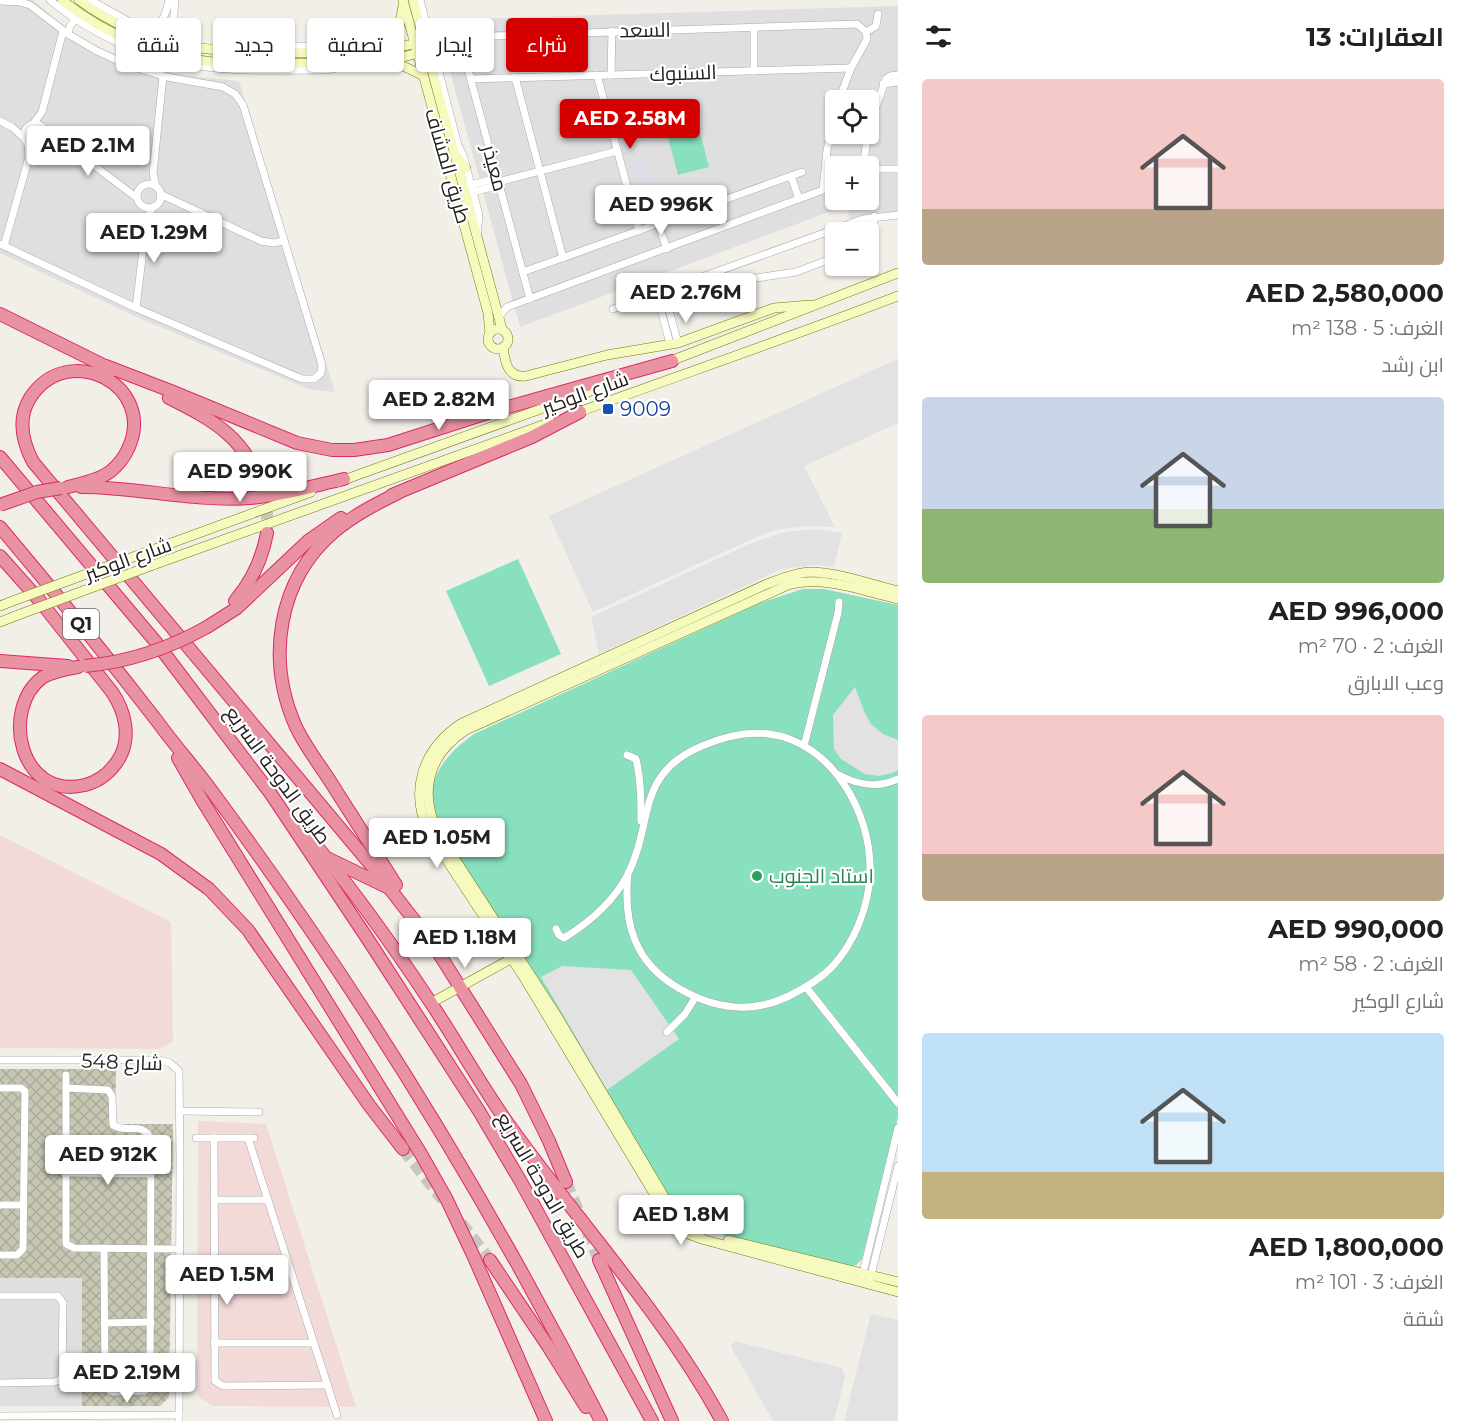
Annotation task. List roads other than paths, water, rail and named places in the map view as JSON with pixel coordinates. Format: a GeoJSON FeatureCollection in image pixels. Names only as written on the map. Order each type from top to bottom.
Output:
{"type":"FeatureCollection","features":[{"type":"Feature","properties":{"kind":"highway"},"geometry":{"type":"LineString","coordinates":[[0,314],[196,411],[223,429],[243,449],[263,490]]}},
{"type":"Feature","properties":{"kind":"highway"},"geometry":{"type":"LineString","coordinates":[[106,366],[297,443],[332,450],[354,450],[388,445],[504,408],[672,361]]}},
{"type":"Feature","properties":{"kind":"highway"},"geometry":{"type":"LineString","coordinates":[[0,506],[37,492],[65,487],[98,478],[110,472],[125,455],[133,435],[128,399],[117,386],[106,377],[92,372],[77,370],[51,377],[31,397],[23,414],[25,448],[33,462],[390,889],[435,947]]}},
{"type":"Feature","properties":{"kind":"highway"},"geometry":{"type":"LineString","coordinates":[[0,556],[40,601],[111,692],[124,717],[123,749],[112,768],[92,783],[67,787],[52,784],[38,777],[19,756],[15,744],[13,721],[15,708],[29,687],[52,673],[82,666],[121,662],[172,646],[237,608],[323,529],[360,507],[532,436],[580,411]]}},
{"type":"Feature","properties":{"kind":"highway","name":"طريق الدوحة السريع"},"geometry":{"type":"LineString","coordinates":[[0,457],[155,641],[271,794],[373,946],[479,1111],[652,1421]]}},
{"type":"Feature","properties":{"kind":"highway"},"geometry":{"type":"LineString","coordinates":[[65,487],[96,487],[219,498],[250,498],[284,493],[344,479]]}},
{"type":"Feature","properties":{"kind":"highway"},"geometry":{"type":"LineString","coordinates":[[398,493],[345,523],[323,543],[292,590],[281,631],[279,668],[288,706],[297,729],[521,1084],[566,1182]]}},
{"type":"Feature","properties":{"kind":"highway","name":"Q1"},"geometry":{"type":"LineString","coordinates":[[0,527],[83,627],[158,723]]}},
{"type":"Feature","properties":{"kind":"highway"},"geometry":{"type":"LineString","coordinates":[[211,624],[234,603],[252,578],[262,554],[267,533]]}},
{"type":"Feature","properties":{"kind":"highway"},"geometry":{"type":"LineString","coordinates":[[0,661],[82,666]]}},
{"type":"Feature","properties":{"kind":"highway"},"geometry":{"type":"LineString","coordinates":[[158,723],[202,800],[421,1154],[447,1200],[546,1421]]}},
{"type":"Feature","properties":{"kind":"highway"},"geometry":{"type":"LineString","coordinates":[[158,723],[213,792],[277,881],[388,1049],[488,1214],[566,1353],[601,1421]]}},
{"type":"Feature","properties":{"kind":"highway"},"geometry":{"type":"LineString","coordinates":[[0,770],[161,854],[185,870],[228,908],[259,945],[369,1105],[403,1149]]}},
{"type":"Feature","properties":{"kind":"highway"},"geometry":{"type":"LineString","coordinates":[[0,779],[98,821]]}},
{"type":"Feature","properties":{"kind":"highway"},"geometry":{"type":"LineString","coordinates":[[271,794],[327,858],[431,1003],[506,1120],[642,1300],[688,1365],[722,1421]]}},
{"type":"Feature","properties":{"kind":"highway"},"geometry":{"type":"LineString","coordinates":[[327,858],[390,889]]}},
{"type":"Feature","properties":{"kind":"highway"},"geometry":{"type":"LineString","coordinates":[[490,1260],[595,1421]]}},
{"type":"Feature","properties":{"kind":"highway"},"geometry":{"type":"LineString","coordinates":[[599,1260],[672,1421]]}},
{"type":"Feature","properties":{"kind":"street"},"geometry":{"type":"LineString","coordinates":[[50,0],[76,19],[116,41]]}},
{"type":"Feature","properties":{"kind":"street"},"geometry":{"type":"LineString","coordinates":[[62,0],[88,19],[124,38],[176,56],[233,63],[307,63]]}},
{"type":"Feature","properties":{"kind":"street"},"geometry":{"type":"LineString","coordinates":[[79,0],[123,27],[179,46],[222,52],[307,53]]}},
{"type":"Feature","properties":{"kind":"street"},"geometry":{"type":"LineString","coordinates":[[90,0],[121,18]]}},
{"type":"Feature","properties":{"kind":"street"},"geometry":{"type":"LineString","coordinates":[[164,18],[170,0]]}},
{"type":"Feature","properties":{"kind":"street"},"geometry":{"type":"LineString","coordinates":[[174,18],[175,0]]}},
{"type":"Feature","properties":{"kind":"street","name":"طريق المشاف"},"geometry":{"type":"LineString","coordinates":[[420,0],[421,18]]}},
{"type":"Feature","properties":{"kind":"street"},"geometry":{"type":"LineString","coordinates":[[402,18],[406,1]]}},
{"type":"Feature","properties":{"kind":"street","name":"طريق المشاف"},"geometry":{"type":"LineString","coordinates":[[406,1],[416,28]]}},
{"type":"Feature","properties":{"kind":"street"},"geometry":{"type":"LineString","coordinates":[[0,2],[20,2],[30,5],[66,32],[119,62],[162,76],[223,87],[240,99],[322,364],[321,373],[314,379],[302,379],[136,308],[2,245],[29,157],[45,141],[42,112]]}},
{"type":"Feature","properties":{"kind":"street"},"geometry":{"type":"LineString","coordinates":[[54,24],[61,19],[64,11]]}},
{"type":"Feature","properties":{"kind":"street"},"geometry":{"type":"LineString","coordinates":[[843,90],[851,68],[867,39],[866,32],[876,26],[878,14]]}},
{"type":"Feature","properties":{"kind":"street"},"geometry":{"type":"LineString","coordinates":[[29,157],[25,130],[42,112],[66,32],[76,19]]}},
{"type":"Feature","properties":{"kind":"street","name":"السعد"},"geometry":{"type":"LineString","coordinates":[[494,35],[860,26],[866,32]]}},
{"type":"Feature","properties":{"kind":"street"},"geometry":{"type":"LineString","coordinates":[[754,27],[754,70]]}},
{"type":"Feature","properties":{"kind":"street"},"geometry":{"type":"LineString","coordinates":[[611,75],[612,31]]}},
{"type":"Feature","properties":{"kind":"street"},"geometry":{"type":"LineString","coordinates":[[201,43],[217,46],[307,46]]}},
{"type":"Feature","properties":{"kind":"street"},"geometry":{"type":"LineString","coordinates":[[201,66],[224,69],[307,70]]}},
{"type":"Feature","properties":{"kind":"street"},"geometry":{"type":"LineString","coordinates":[[404,66],[422,75]]}},
{"type":"Feature","properties":{"kind":"street","name":"السنبوك"},"geometry":{"type":"LineString","coordinates":[[471,79],[851,68]]}},
{"type":"Feature","properties":{"kind":"street"},"geometry":{"type":"LineString","coordinates":[[136,308],[147,218],[157,197],[153,173],[162,72]]}},
{"type":"Feature","properties":{"kind":"street"},"geometry":{"type":"LineString","coordinates":[[162,76],[165,72]]}},
{"type":"Feature","properties":{"kind":"street","name":"طريق المشاف"},"geometry":{"type":"LineString","coordinates":[[430,72],[502,329]]}},
{"type":"Feature","properties":{"kind":"street","name":"طريق المشاف"},"geometry":{"type":"LineString","coordinates":[[432,72],[466,168],[479,215],[476,239]]}},
{"type":"Feature","properties":{"kind":"street","name":"معيذر"},"geometry":{"type":"LineString","coordinates":[[469,72],[530,299]]}},
{"type":"Feature","properties":{"kind":"street","name":"طريق المشاف"},"geometry":{"type":"LineString","coordinates":[[422,75],[488,313],[490,333]]}},
{"type":"Feature","properties":{"kind":"street"},"geometry":{"type":"LineString","coordinates":[[597,75],[639,231]]}},
{"type":"Feature","properties":{"kind":"street"},"geometry":{"type":"LineString","coordinates":[[515,78],[563,258]]}},
{"type":"Feature","properties":{"kind":"street"},"geometry":{"type":"LineString","coordinates":[[879,97],[883,84],[897,78]]}},
{"type":"Feature","properties":{"kind":"street"},"geometry":{"type":"LineString","coordinates":[[0,121],[12,127],[26,140],[40,145],[58,144]]}},
{"type":"Feature","properties":{"kind":"street"},"geometry":{"type":"LineString","coordinates":[[12,127],[39,124],[58,144],[80,155],[127,189],[137,198],[147,218]]}},
{"type":"Feature","properties":{"kind":"street"},"geometry":{"type":"LineString","coordinates":[[498,318],[507,308],[823,190],[828,144]]}},
{"type":"Feature","properties":{"kind":"street"},"geometry":{"type":"LineString","coordinates":[[472,189],[617,151]]}},
{"type":"Feature","properties":{"kind":"street"},"geometry":{"type":"LineString","coordinates":[[453,152],[466,168]]}},
{"type":"Feature","properties":{"kind":"street"},"geometry":{"type":"LineString","coordinates":[[879,169],[898,169]]}},
{"type":"Feature","properties":{"kind":"street"},"geometry":{"type":"LineString","coordinates":[[523,272],[802,172]]}},
{"type":"Feature","properties":{"kind":"street"},"geometry":{"type":"LineString","coordinates":[[137,198],[153,173]]}},
{"type":"Feature","properties":{"kind":"street"},"geometry":{"type":"LineString","coordinates":[[792,176],[799,199]]}},
{"type":"Feature","properties":{"kind":"street"},"geometry":{"type":"LineString","coordinates":[[127,189],[150,184],[157,197]]}},
{"type":"Feature","properties":{"kind":"street"},"geometry":{"type":"LineString","coordinates":[[142,206],[157,197],[171,200],[261,241],[273,243],[284,241]]}},
{"type":"Feature","properties":{"kind":"street"},"geometry":{"type":"LineString","coordinates":[[613,309],[874,216],[898,215]]}},
{"type":"Feature","properties":{"kind":"street"},"geometry":{"type":"LineString","coordinates":[[874,216],[874,222]]}},
{"type":"Feature","properties":{"kind":"street"},"geometry":{"type":"LineString","coordinates":[[658,224],[667,249]]}},
{"type":"Feature","properties":{"kind":"street"},"geometry":{"type":"LineString","coordinates":[[482,261],[489,270],[498,301],[507,308]]}},
{"type":"Feature","properties":{"kind":"street"},"geometry":{"type":"LineString","coordinates":[[660,293],[796,272],[825,261]]}},
{"type":"Feature","properties":{"kind":"street"},"geometry":{"type":"LineString","coordinates":[[726,268],[731,283]]}},
{"type":"Feature","properties":{"kind":"street","name":"شارع الوكير"},"geometry":{"type":"LineString","coordinates":[[0,606],[672,361],[898,273]]}},
{"type":"Feature","properties":{"kind":"street"},"geometry":{"type":"LineString","coordinates":[[660,293],[674,343]]}},
{"type":"Feature","properties":{"kind":"street","name":"شارع الوكير"},"geometry":{"type":"LineString","coordinates":[[0,621],[711,364],[784,340],[898,296]]}},
{"type":"Feature","properties":{"kind":"street"},"geometry":{"type":"LineString","coordinates":[[503,347],[495,348],[489,342],[490,333],[493,330],[502,329],[505,332],[508,339],[503,347],[508,368],[513,375],[519,377],[635,349],[674,343],[762,312],[789,306],[818,305]]}},
{"type":"Feature","properties":{"kind":"street"},"geometry":{"type":"LineString","coordinates":[[515,956],[430,835],[422,817],[420,795],[422,775],[429,756],[443,738],[462,723],[785,577],[809,573],[825,574],[898,591]]}},
{"type":"Feature","properties":{"kind":"street"},"geometry":{"type":"LineString","coordinates":[[898,599],[825,582],[809,580],[788,585],[457,736],[435,762],[429,779],[428,795],[431,815],[440,836],[515,956],[671,1222],[685,1233],[705,1240],[866,1278],[898,1282]]}},
{"type":"Feature","properties":{"kind":"street"},"geometry":{"type":"LineString","coordinates":[[804,746],[839,602]]}},
{"type":"Feature","properties":{"kind":"street"},"geometry":{"type":"LineString","coordinates":[[753,733],[771,734],[804,746],[836,773],[851,794],[863,824],[869,847],[870,873],[867,900],[855,934],[830,969],[806,987],[761,1007],[738,1009],[695,998],[662,979],[645,959],[633,935],[626,908],[628,873],[653,789],[663,772],[678,759],[701,746],[728,737],[753,733]]}},
{"type":"Feature","properties":{"kind":"street"},"geometry":{"type":"LineString","coordinates":[[627,755],[636,759],[639,771],[641,830]]}},
{"type":"Feature","properties":{"kind":"street"},"geometry":{"type":"LineString","coordinates":[[836,773],[864,785],[881,786],[898,779]]}},
{"type":"Feature","properties":{"kind":"street"},"geometry":{"type":"LineString","coordinates":[[556,929],[564,938],[576,931],[615,895],[628,873]]}},
{"type":"Feature","properties":{"kind":"street"},"geometry":{"type":"LineString","coordinates":[[431,1003],[515,956]]}},
{"type":"Feature","properties":{"kind":"street"},"geometry":{"type":"LineString","coordinates":[[806,987],[898,1103]]}},
{"type":"Feature","properties":{"kind":"street"},"geometry":{"type":"LineString","coordinates":[[667,1032],[685,1014],[695,998]]}},
{"type":"Feature","properties":{"kind":"street","name":"شارع 548"},"geometry":{"type":"LineString","coordinates":[[0,1060],[165,1060],[178,1071],[180,1111],[179,1418]]}},
{"type":"Feature","properties":{"kind":"street"},"geometry":{"type":"LineString","coordinates":[[66,1075],[66,1244],[71,1248],[180,1249]]}},
{"type":"Feature","properties":{"kind":"street"},"geometry":{"type":"LineString","coordinates":[[0,1088],[21,1088],[26,1091],[22,1252],[17,1255],[0,1255]]}},
{"type":"Feature","properties":{"kind":"street"},"geometry":{"type":"LineString","coordinates":[[66,1088],[108,1090],[112,1096],[113,1125],[118,1128],[142,1129],[150,1136],[150,1385],[142,1392],[114,1392],[106,1388],[104,1381],[104,1248]]}},
{"type":"Feature","properties":{"kind":"street"},"geometry":{"type":"LineString","coordinates":[[180,1111],[259,1112]]}},
{"type":"Feature","properties":{"kind":"street"},"geometry":{"type":"LineString","coordinates":[[866,1278],[898,1128]]}},
{"type":"Feature","properties":{"kind":"street"},"geometry":{"type":"LineString","coordinates":[[196,1138],[251,1138],[268,1200],[337,1415]]}},
{"type":"Feature","properties":{"kind":"street"},"geometry":{"type":"LineString","coordinates":[[214,1138],[214,1378],[220,1385],[327,1385]]}},
{"type":"Feature","properties":{"kind":"street"},"geometry":{"type":"LineString","coordinates":[[866,1278],[898,1166]]}},
{"type":"Feature","properties":{"kind":"street"},"geometry":{"type":"LineString","coordinates":[[65,1173],[151,1174]]}},
{"type":"Feature","properties":{"kind":"street"},"geometry":{"type":"LineString","coordinates":[[214,1200],[268,1200]]}},
{"type":"Feature","properties":{"kind":"street"},"geometry":{"type":"LineString","coordinates":[[0,1205],[24,1205]]}},
{"type":"Feature","properties":{"kind":"street"},"geometry":{"type":"LineString","coordinates":[[180,1260],[214,1260]]}},
{"type":"Feature","properties":{"kind":"street"},"geometry":{"type":"LineString","coordinates":[[866,1278],[898,1292]]}},
{"type":"Feature","properties":{"kind":"street"},"geometry":{"type":"LineString","coordinates":[[0,1296],[56,1296],[62,1299],[63,1303],[62,1375],[60,1380],[0,1383]]}},
{"type":"Feature","properties":{"kind":"street"},"geometry":{"type":"LineString","coordinates":[[104,1323],[151,1322]]}},
{"type":"Feature","properties":{"kind":"street"},"geometry":{"type":"LineString","coordinates":[[214,1343],[313,1343]]}},
{"type":"Feature","properties":{"kind":"street"},"geometry":{"type":"LineString","coordinates":[[0,1416],[179,1418]]}},
{"type":"Feature","properties":{"kind":"tunnel"},"geometry":{"type":"LineString","coordinates":[[263,490],[267,505],[267,533]]}},
{"type":"Feature","properties":{"kind":"tunnel"},"geometry":{"type":"LineString","coordinates":[[403,1149],[443,1200]]}},
{"type":"Feature","properties":{"kind":"tunnel"},"geometry":{"type":"LineString","coordinates":[[566,1182],[599,1260]]}},
{"type":"Feature","properties":{"kind":"tunnel"},"geometry":{"type":"LineString","coordinates":[[461,1223],[490,1260]]}},
{"type":"Feature","properties":{"kind":"place","name":"9009"},"geometry":{"type":"Point","coordinates":[608,409]}},
{"type":"Feature","properties":{"kind":"place","name":"استاد الجنوب"},"geometry":{"type":"Point","coordinates":[757,876]}}]}
